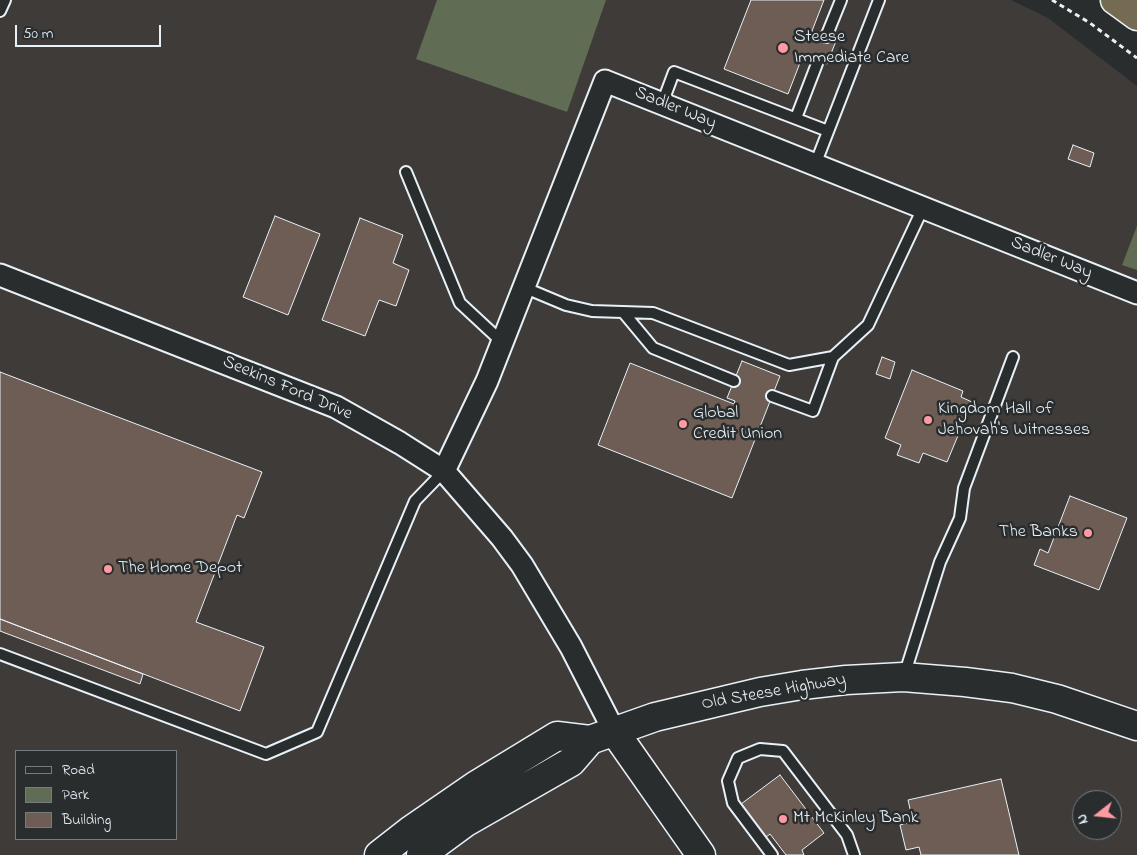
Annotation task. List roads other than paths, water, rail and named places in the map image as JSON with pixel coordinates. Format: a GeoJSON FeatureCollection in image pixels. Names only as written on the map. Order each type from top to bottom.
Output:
{"type":"FeatureCollection","features":[{"type":"Feature","properties":{"kind":"highway"},"geometry":{"type":"LineString","coordinates":[[1115,0],[1137,16]]}},
{"type":"Feature","properties":{"kind":"main road","name":"Old Steese Highway"},"geometry":{"type":"LineString","coordinates":[[379,855],[411,830],[475,786],[557,736],[602,735],[655,717],[760,692],[846,680],[904,677],[965,682],[1012,688],[1058,699],[1137,726]]}},
{"type":"Feature","properties":{"kind":"main road"},"geometry":{"type":"LineString","coordinates":[[422,855],[466,822],[571,762],[602,735],[701,855]]}},
{"type":"Feature","properties":{"kind":"street","name":"Sadler Way"},"geometry":{"type":"LineString","coordinates":[[444,471],[486,381],[605,81],[1137,293]]}},
{"type":"Feature","properties":{"kind":"street","name":"Seekins Ford Drive"},"geometry":{"type":"LineString","coordinates":[[0,275],[336,407],[400,443],[444,471],[502,538],[522,565],[571,647],[602,735]]}},
{"type":"Feature","properties":{"kind":"lane"},"geometry":{"type":"LineString","coordinates":[[0,11],[5,0]]}},
{"type":"Feature","properties":{"kind":"lane"},"geometry":{"type":"LineString","coordinates":[[826,37],[840,0]]}},
{"type":"Feature","properties":{"kind":"lane"},"geometry":{"type":"LineString","coordinates":[[815,165],[879,0]]}},
{"type":"Feature","properties":{"kind":"lane"},"geometry":{"type":"LineString","coordinates":[[796,118],[818,61]]}},
{"type":"Feature","properties":{"kind":"lane"},"geometry":{"type":"LineString","coordinates":[[662,104],[674,72],[828,131]]}},
{"type":"Feature","properties":{"kind":"lane"},"geometry":{"type":"LineString","coordinates":[[406,172],[460,303],[502,342]]}},
{"type":"Feature","properties":{"kind":"lane"},"geometry":{"type":"LineString","coordinates":[[772,396],[813,411],[833,357],[868,325],[923,208]]}},
{"type":"Feature","properties":{"kind":"lane"},"geometry":{"type":"LineString","coordinates":[[523,287],[566,305],[592,311],[653,313],[789,365],[833,357]]}},
{"type":"Feature","properties":{"kind":"lane"},"geometry":{"type":"LineString","coordinates":[[623,312],[653,348],[734,381]]}},
{"type":"Feature","properties":{"kind":"lane"},"geometry":{"type":"LineString","coordinates":[[904,677],[940,562],[960,518],[964,488],[1013,357]]}},
{"type":"Feature","properties":{"kind":"lane"},"geometry":{"type":"LineString","coordinates":[[0,654],[266,754],[317,732],[415,501],[444,471]]}},
{"type":"Feature","properties":{"kind":"lane"},"geometry":{"type":"LineString","coordinates":[[772,855],[733,803],[728,781],[738,758],[760,749],[783,751],[847,836],[854,855]]}},
{"type":"Feature","properties":{"kind":"place","name":"Steese Immediate Care"},"geometry":{"type":"Point","coordinates":[783,48]}},
{"type":"Feature","properties":{"kind":"place","name":"Kingdom Hall of Jehovah's Witnesses"},"geometry":{"type":"Point","coordinates":[928,420]}},
{"type":"Feature","properties":{"kind":"place","name":"Global Credit Union"},"geometry":{"type":"Point","coordinates":[683,424]}},
{"type":"Feature","properties":{"kind":"place","name":"The Banks"},"geometry":{"type":"Point","coordinates":[1088,533]}},
{"type":"Feature","properties":{"kind":"place","name":"The Home Depot"},"geometry":{"type":"Point","coordinates":[108,569]}},
{"type":"Feature","properties":{"kind":"place","name":"Mt McKinley Bank"},"geometry":{"type":"Point","coordinates":[783,819]}}]}
